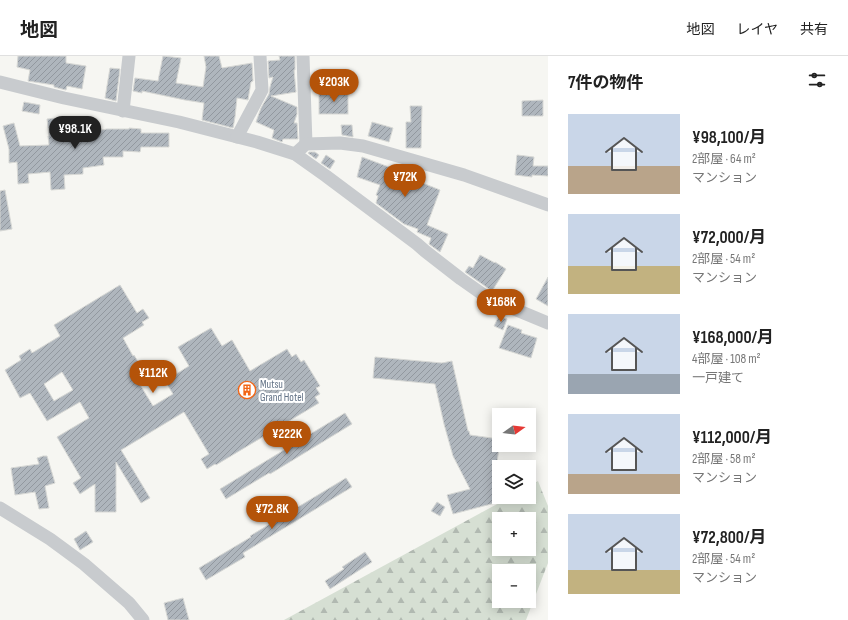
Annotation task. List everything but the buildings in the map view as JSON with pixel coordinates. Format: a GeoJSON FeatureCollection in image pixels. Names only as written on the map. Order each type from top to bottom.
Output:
{"type":"FeatureCollection","features":[{"type":"Feature","properties":{"kind":"street"},"geometry":{"type":"LineString","coordinates":[[123,111],[129,56]]}},
{"type":"Feature","properties":{"kind":"street"},"geometry":{"type":"LineString","coordinates":[[237,137],[262,90],[260,56]]}},
{"type":"Feature","properties":{"kind":"street"},"geometry":{"type":"LineString","coordinates":[[303,56],[306,144]]}},
{"type":"Feature","properties":{"kind":"street"},"geometry":{"type":"LineString","coordinates":[[0,82],[64,98],[179,122],[257,142],[295,154],[488,298],[548,323]]}},
{"type":"Feature","properties":{"kind":"street"},"geometry":{"type":"LineString","coordinates":[[295,154],[306,144],[340,143],[363,146],[464,175],[548,205]]}},
{"type":"Feature","properties":{"kind":"street"},"geometry":{"type":"LineString","coordinates":[[0,508],[50,538],[84,564],[129,603],[144,620]]}},
{"type":"Feature","properties":{"kind":"green space"},"geometry":{"type":"Polygon","coordinates":[[[538,481],[548,506],[548,563],[536,594],[536,564],[492,564],[492,608],[531,608],[526,620],[284,620],[497,504],[536,504],[536,482],[538,481]]]}},
{"type":"Feature","properties":{"kind":"place","name":"Mutsu Grand Hotel"},"geometry":{"type":"Point","coordinates":[247,390]}}]}
